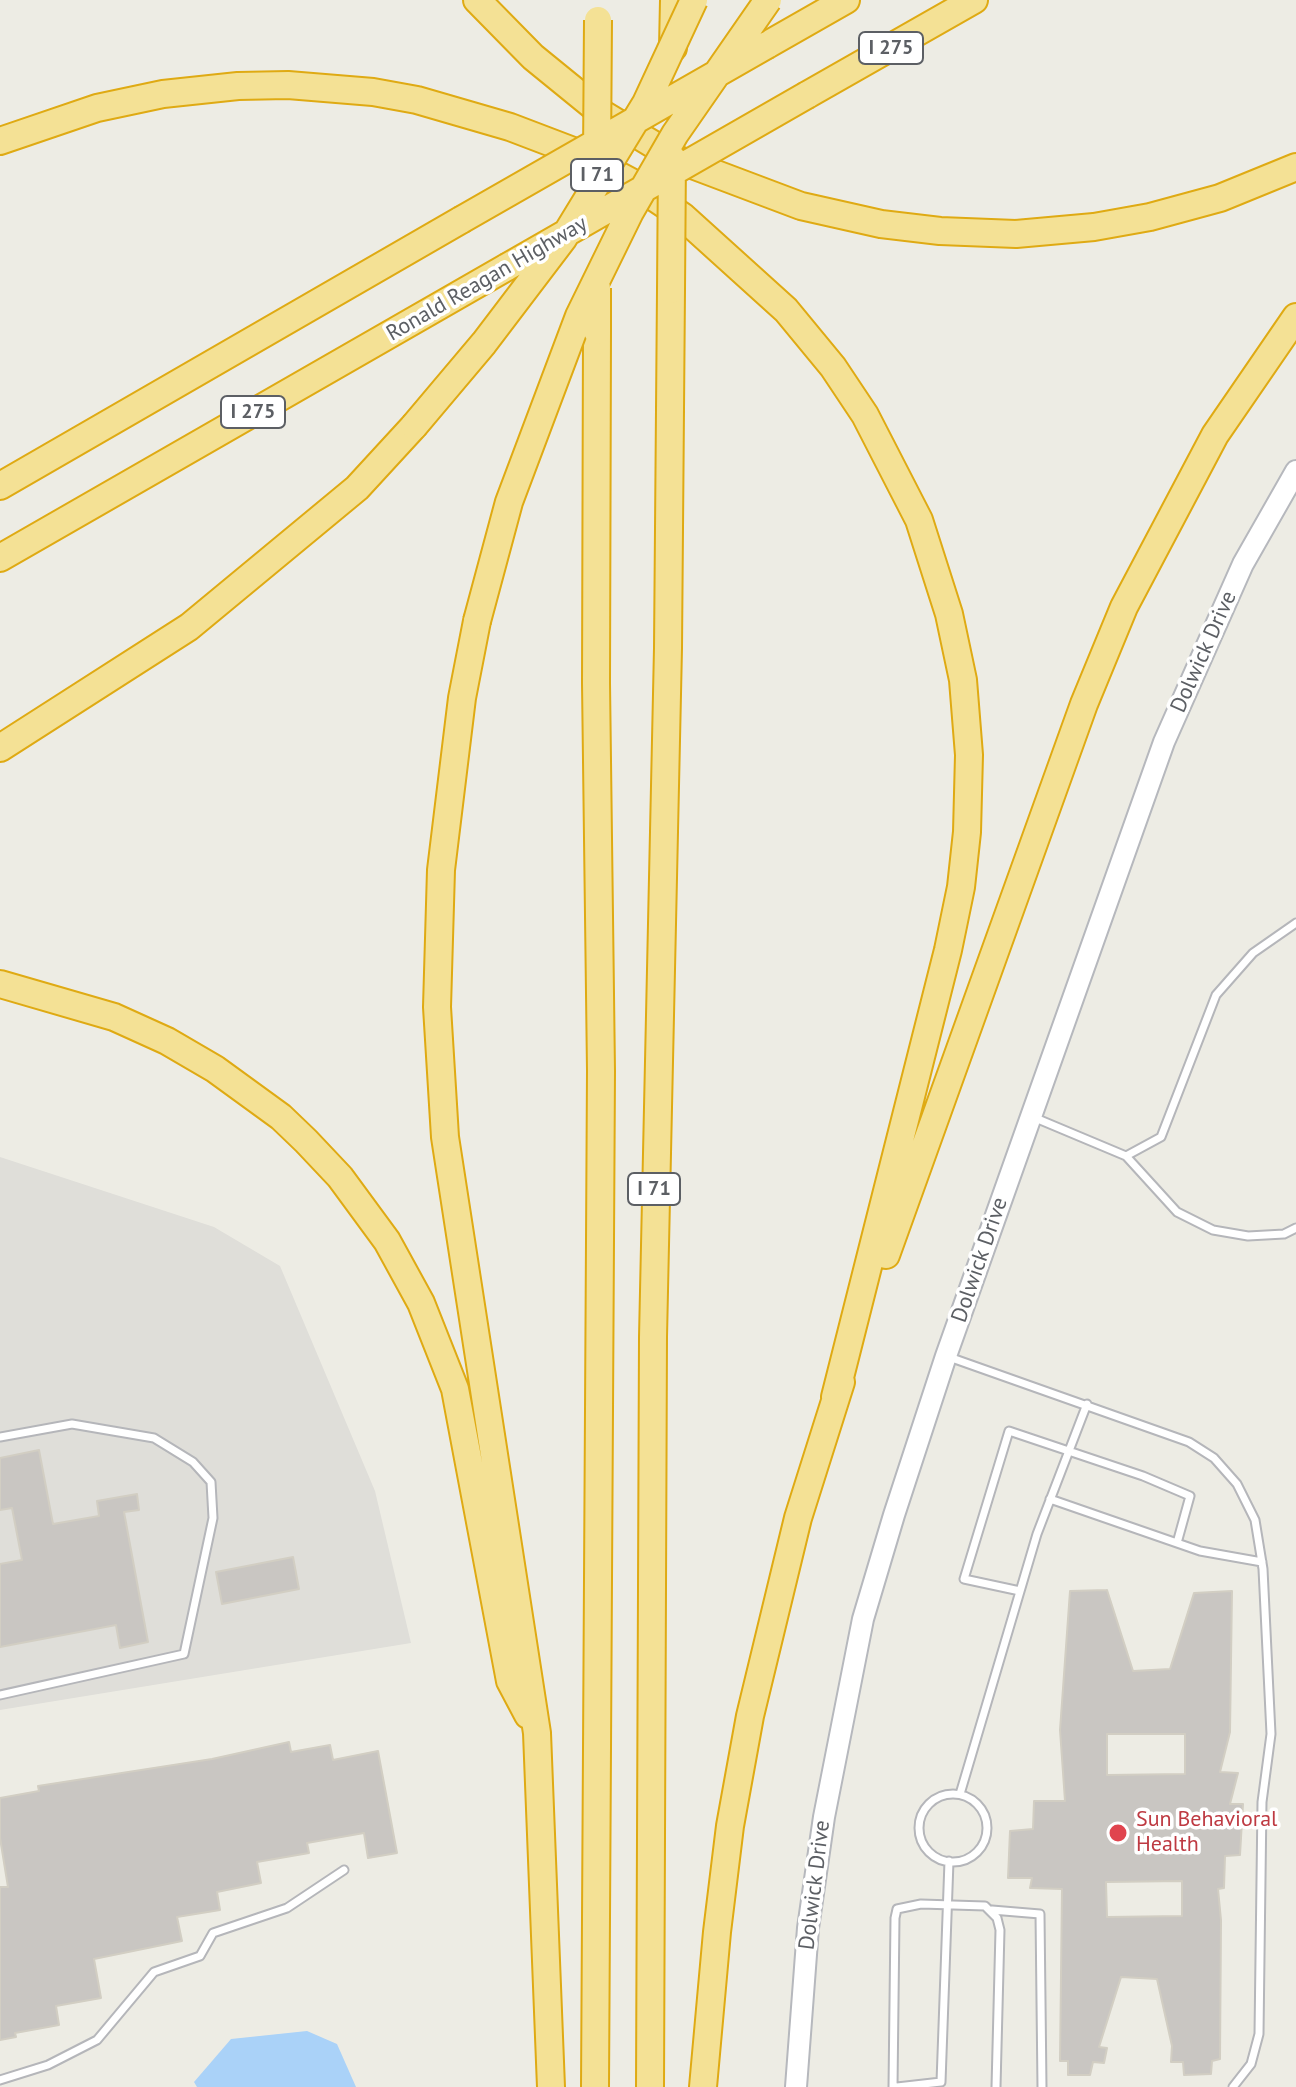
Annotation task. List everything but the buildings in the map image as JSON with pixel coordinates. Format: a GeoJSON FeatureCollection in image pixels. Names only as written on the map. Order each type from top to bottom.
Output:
{"type":"FeatureCollection","features":[{"type":"Feature","properties":{"kind":"highway"},"geometry":{"type":"LineString","coordinates":[[477,0],[533,57],[603,114],[679,160],[801,206],[881,224],[940,231],[1016,234],[1094,227],[1150,217],[1220,198],[1296,167]]}},
{"type":"Feature","properties":{"kind":"highway","name":"I 71"},"geometry":{"type":"LineString","coordinates":[[650,2087],[652,1353],[668,648],[674,0]]}},
{"type":"Feature","properties":{"kind":"highway"},"geometry":{"type":"LineString","coordinates":[[0,748],[189,627],[357,488],[484,343],[563,239],[646,103],[694,0]]}},
{"type":"Feature","properties":{"kind":"highway"},"geometry":{"type":"LineString","coordinates":[[551,2087],[537,1733],[445,1137],[437,1007],[441,870],[462,698],[477,621],[509,502],[579,316],[630,212],[675,134],[768,0]]}},
{"type":"Feature","properties":{"kind":"highway","name":"I 275"},"geometry":{"type":"LineString","coordinates":[[0,486],[846,0]]}},
{"type":"Feature","properties":{"kind":"highway","name":"Ronald Reagan Highway"},"geometry":{"type":"LineString","coordinates":[[0,558],[974,0]]}},
{"type":"Feature","properties":{"kind":"highway","name":"I 71"},"geometry":{"type":"LineString","coordinates":[[595,2087],[601,1071],[596,683],[598,10]]}},
{"type":"Feature","properties":{"kind":"highway"},"geometry":{"type":"LineString","coordinates":[[0,141],[97,108],[163,94],[238,86],[345,89],[417,100],[466,113],[573,151],[631,182],[682,216],[786,310],[833,367],[865,415],[919,520],[949,614],[963,680],[969,755],[967,832],[961,887],[948,950],[835,1397]]}},
{"type":"Feature","properties":{"kind":"highway"},"geometry":{"type":"LineString","coordinates":[[703,2087],[722,1887],[750,1716],[798,1518],[835,1397],[1084,704],[1124,607],[1215,435],[1296,317]]}},
{"type":"Feature","properties":{"kind":"highway"},"geometry":{"type":"LineString","coordinates":[[0,984],[114,1017],[167,1041],[215,1069],[281,1117],[306,1141],[340,1177],[387,1241],[421,1303],[455,1389],[510,1681],[537,1733]]}},
{"type":"Feature","properties":{"kind":"main road","name":"Dolwick Drive"},"geometry":{"type":"LineString","coordinates":[[796,2087],[808,1928],[842,1717],[863,1619],[946,1356],[1164,742],[1243,564],[1296,471]]}},
{"type":"Feature","properties":{"kind":"lane"},"geometry":{"type":"LineString","coordinates":[[1126,1156],[1161,1137],[1216,995],[1253,953],[1296,923]]}},
{"type":"Feature","properties":{"kind":"lane"},"geometry":{"type":"LineString","coordinates":[[1030,1116],[1126,1156],[1177,1212],[1213,1230],[1248,1236],[1284,1234],[1296,1228]]}},
{"type":"Feature","properties":{"kind":"lane"},"geometry":{"type":"LineString","coordinates":[[946,1356],[1189,1442],[1214,1458],[1237,1484],[1255,1520],[1262,1562],[1271,1734],[1262,1802],[1259,2034],[1251,2064],[1233,2087]]}},
{"type":"Feature","properties":{"kind":"lane"},"geometry":{"type":"LineString","coordinates":[[960,1794],[1020,1591],[1050,1499],[1087,1404]]}},
{"type":"Feature","properties":{"kind":"lane"},"geometry":{"type":"LineString","coordinates":[[0,1437],[72,1424],[154,1438],[193,1462],[211,1482],[213,1518],[184,1654],[0,1695]]}},
{"type":"Feature","properties":{"kind":"lane"},"geometry":{"type":"LineString","coordinates":[[1020,1591],[964,1579],[1009,1431],[1190,1496],[1177,1543]]}},
{"type":"Feature","properties":{"kind":"lane"},"geometry":{"type":"LineString","coordinates":[[1050,1499],[1177,1543],[1262,1562]]}},
{"type":"Feature","properties":{"kind":"lane"},"geometry":{"type":"LineString","coordinates":[[960,1794],[979,1805],[987,1825],[986,1836],[975,1854],[965,1860],[949,1861],[933,1856],[925,1848],[919,1826],[928,1804],[937,1797],[960,1794]]}},
{"type":"Feature","properties":{"kind":"lane"},"geometry":{"type":"LineString","coordinates":[[949,1861],[947,1904],[942,2084],[895,2087],[897,1909],[906,1905],[947,1904],[1040,1914],[1042,2087]]}},
{"type":"Feature","properties":{"kind":"lane"},"geometry":{"type":"LineString","coordinates":[[0,2080],[48,2065],[97,2040],[154,1972],[200,1956],[213,1933],[287,1908],[344,1870]]}},
{"type":"Feature","properties":{"kind":"lane"},"geometry":{"type":"LineString","coordinates":[[992,1910],[1000,1930],[996,2087]]}},
{"type":"Feature","properties":{"kind":"shaded area"},"geometry":{"type":"Polygon","coordinates":[[[0,1157],[214,1227],[280,1266],[375,1491],[411,1643],[0,1710],[0,1157]]]}},
{"type":"Feature","properties":{"kind":"water"},"geometry":{"type":"Polygon","coordinates":[[[307,2031],[337,2044],[356,2087],[197,2087],[194,2082],[231,2039],[307,2031]]]}},
{"type":"Feature","properties":{"kind":"place","name":"Sun Behavioral Health"},"geometry":{"type":"Point","coordinates":[1118,1833]}}]}
